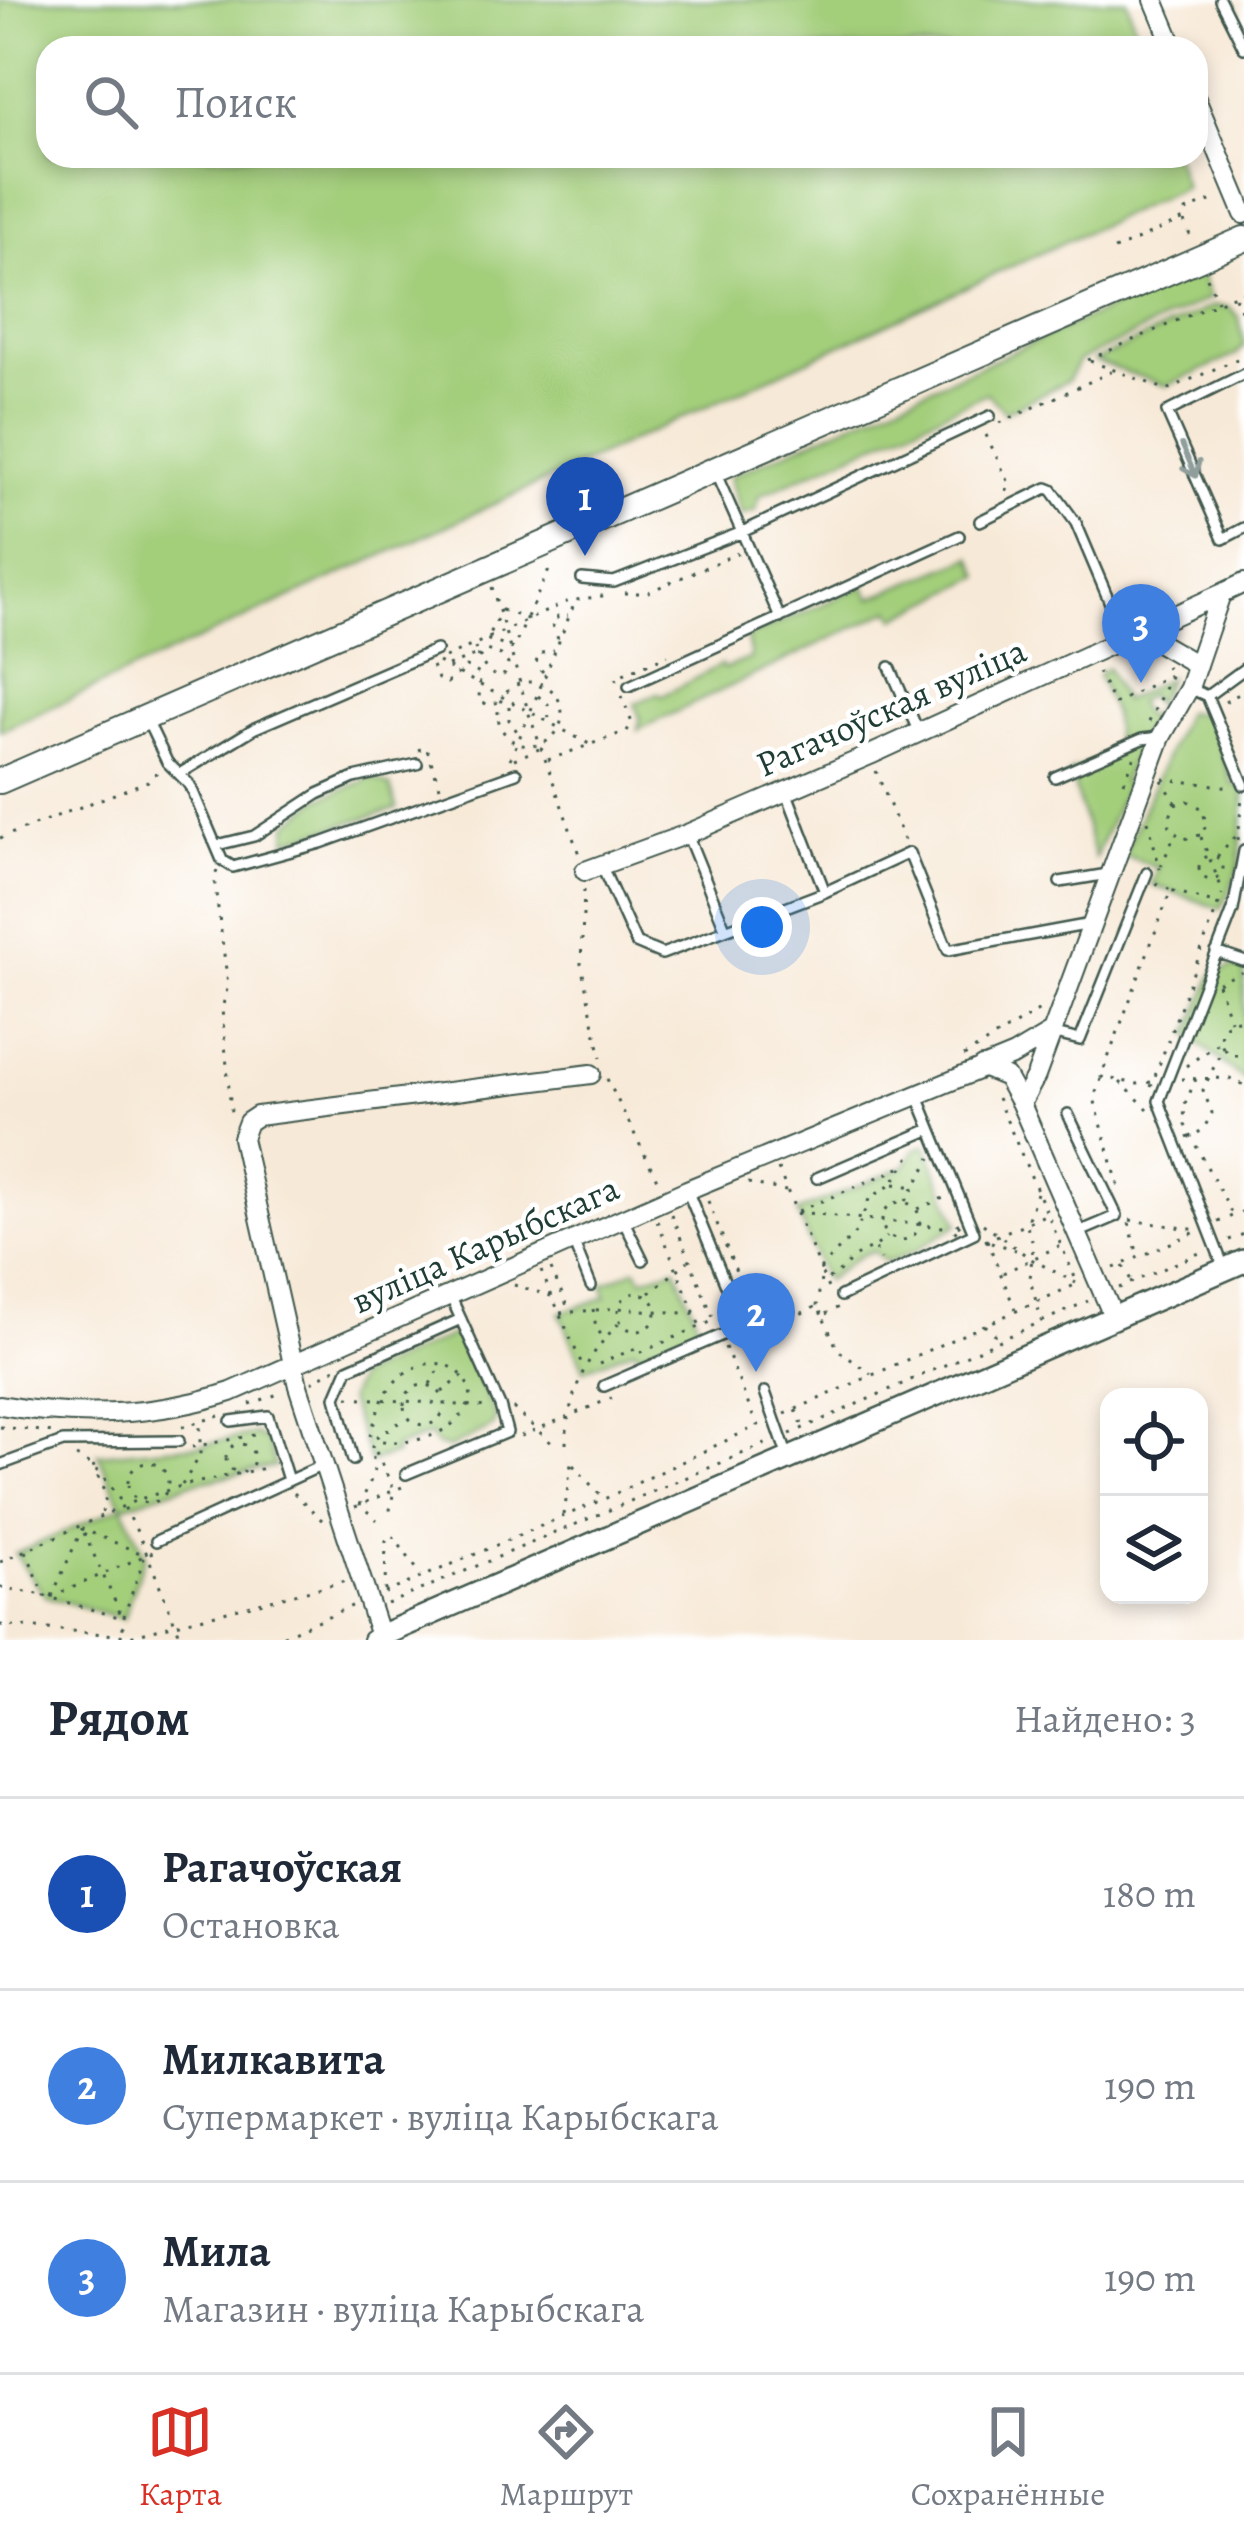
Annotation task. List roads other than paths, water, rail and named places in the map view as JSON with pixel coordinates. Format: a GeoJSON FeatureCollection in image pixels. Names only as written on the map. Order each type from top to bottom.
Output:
{"type":"FeatureCollection","features":[{"type":"Feature","properties":{"kind":"main road"},"geometry":{"type":"LineString","coordinates":[[0,781],[1244,239]]}},
{"type":"Feature","properties":{"kind":"street"},"geometry":{"type":"LineString","coordinates":[[1154,0],[1169,36]]}},
{"type":"Feature","properties":{"kind":"street"},"geometry":{"type":"LineString","coordinates":[[1208,128],[1244,214]]}},
{"type":"Feature","properties":{"kind":"street"},"geometry":{"type":"LineString","coordinates":[[1022,1104],[1091,924],[1152,738],[1198,692],[1197,665],[1221,594],[1244,584]]}},
{"type":"Feature","properties":{"kind":"street","name":"Рагачоўская вуліца"},"geometry":{"type":"LineString","coordinates":[[592,867],[687,834],[1099,657],[1221,594]]}},
{"type":"Feature","properties":{"kind":"street"},"geometry":{"type":"LineString","coordinates":[[1134,635],[1197,665]]}},
{"type":"Feature","properties":{"kind":"street","name":"вуліца Карыбскага"},"geometry":{"type":"LineString","coordinates":[[0,1405],[64,1413],[184,1407],[293,1366],[688,1190],[1014,1055],[1051,1034]]}},
{"type":"Feature","properties":{"kind":"street"},"geometry":{"type":"LineString","coordinates":[[999,1083],[1014,1055],[1025,1054],[1034,1060],[1036,1076]]}},
{"type":"Feature","properties":{"kind":"street"},"geometry":{"type":"LineString","coordinates":[[982,1066],[1022,1104],[1069,1239],[1087,1280],[1104,1295],[1114,1318]]}},
{"type":"Feature","properties":{"kind":"street"},"geometry":{"type":"LineString","coordinates":[[599,1069],[257,1116],[248,1122],[242,1138],[293,1366],[374,1600],[376,1638],[1234,1265]]}},
{"type":"Feature","properties":{"kind":"street"},"geometry":{"type":"LineString","coordinates":[[999,1083],[1023,1086],[1036,1076]]}},
{"type":"Feature","properties":{"kind":"lane"},"geometry":{"type":"LineString","coordinates":[[1220,0],[1244,48]]}},
{"type":"Feature","properties":{"kind":"lane"},"geometry":{"type":"LineString","coordinates":[[1244,374],[1167,412],[1223,539],[1244,529]]}},
{"type":"Feature","properties":{"kind":"lane"},"geometry":{"type":"LineString","coordinates":[[582,579],[614,582],[740,533],[991,416]]}},
{"type":"Feature","properties":{"kind":"lane"},"geometry":{"type":"LineString","coordinates":[[714,469],[779,618]]}},
{"type":"Feature","properties":{"kind":"lane"},"geometry":{"type":"LineString","coordinates":[[980,521],[1047,488],[1052,490],[1076,524],[1134,635]]}},
{"type":"Feature","properties":{"kind":"lane"},"geometry":{"type":"LineString","coordinates":[[629,686],[959,536]]}},
{"type":"Feature","properties":{"kind":"lane"},"geometry":{"type":"LineString","coordinates":[[181,773],[255,728],[436,656]]}},
{"type":"Feature","properties":{"kind":"lane"},"geometry":{"type":"LineString","coordinates":[[890,667],[919,733]]}},
{"type":"Feature","properties":{"kind":"lane"},"geometry":{"type":"LineString","coordinates":[[1244,669],[1198,692],[1244,785]]}},
{"type":"Feature","properties":{"kind":"lane"},"geometry":{"type":"LineString","coordinates":[[146,716],[167,762],[181,773],[222,860],[233,867],[321,843],[515,773]]}},
{"type":"Feature","properties":{"kind":"lane"},"geometry":{"type":"LineString","coordinates":[[1055,777],[1152,738]]}},
{"type":"Feature","properties":{"kind":"lane"},"geometry":{"type":"LineString","coordinates":[[217,845],[254,836],[318,794],[354,778],[417,764]]}},
{"type":"Feature","properties":{"kind":"lane"},"geometry":{"type":"LineString","coordinates":[[786,791],[824,892]]}},
{"type":"Feature","properties":{"kind":"lane"},"geometry":{"type":"LineString","coordinates":[[687,834],[724,928]]}},
{"type":"Feature","properties":{"kind":"lane"},"geometry":{"type":"LineString","coordinates":[[1234,1265],[1204,1228],[1159,1101],[1233,910],[1240,851]]}},
{"type":"Feature","properties":{"kind":"lane"},"geometry":{"type":"LineString","coordinates":[[592,867],[636,943],[662,954],[824,892],[909,853],[947,950],[1091,924]]}},
{"type":"Feature","properties":{"kind":"lane"},"geometry":{"type":"LineString","coordinates":[[1060,882],[1109,873]]}},
{"type":"Feature","properties":{"kind":"lane"},"geometry":{"type":"LineString","coordinates":[[1051,1034],[1080,1040],[1147,873]]}},
{"type":"Feature","properties":{"kind":"lane"},"geometry":{"type":"LineString","coordinates":[[1216,952],[1243,961]]}},
{"type":"Feature","properties":{"kind":"lane"},"geometry":{"type":"LineString","coordinates":[[841,1296],[974,1233],[917,1094]]}},
{"type":"Feature","properties":{"kind":"lane"},"geometry":{"type":"LineString","coordinates":[[1068,1114],[1117,1216],[1069,1239]]}},
{"type":"Feature","properties":{"kind":"lane"},"geometry":{"type":"LineString","coordinates":[[817,1178],[931,1129]]}},
{"type":"Feature","properties":{"kind":"lane"},"geometry":{"type":"LineString","coordinates":[[604,1386],[743,1326],[688,1190]]}},
{"type":"Feature","properties":{"kind":"lane"},"geometry":{"type":"LineString","coordinates":[[623,1219],[643,1260]]}},
{"type":"Feature","properties":{"kind":"lane"},"geometry":{"type":"LineString","coordinates":[[573,1241],[591,1286]]}},
{"type":"Feature","properties":{"kind":"lane"},"geometry":{"type":"LineString","coordinates":[[410,1478],[507,1432],[450,1295]]}},
{"type":"Feature","properties":{"kind":"lane"},"geometry":{"type":"LineString","coordinates":[[353,1460],[336,1397],[348,1369],[461,1319]]}},
{"type":"Feature","properties":{"kind":"lane"},"geometry":{"type":"LineString","coordinates":[[765,1392],[789,1460]]}},
{"type":"Feature","properties":{"kind":"lane"},"geometry":{"type":"LineString","coordinates":[[64,1413],[66,1447]]}},
{"type":"Feature","properties":{"kind":"lane"},"geometry":{"type":"LineString","coordinates":[[231,1421],[268,1416],[288,1480]]}},
{"type":"Feature","properties":{"kind":"lane"},"geometry":{"type":"LineString","coordinates":[[0,1466],[66,1447],[179,1441]]}},
{"type":"Feature","properties":{"kind":"lane"},"geometry":{"type":"LineString","coordinates":[[151,1550],[325,1464]]}},
{"type":"Feature","properties":{"kind":"place","name":"Рагачоўская"},"geometry":{"type":"Point","coordinates":[585,556]}},
{"type":"Feature","properties":{"kind":"place","name":"Мила"},"geometry":{"type":"Point","coordinates":[1141,683]}},
{"type":"Feature","properties":{"kind":"place","name":"Милкавита"},"geometry":{"type":"Point","coordinates":[756,1372]}}]}
